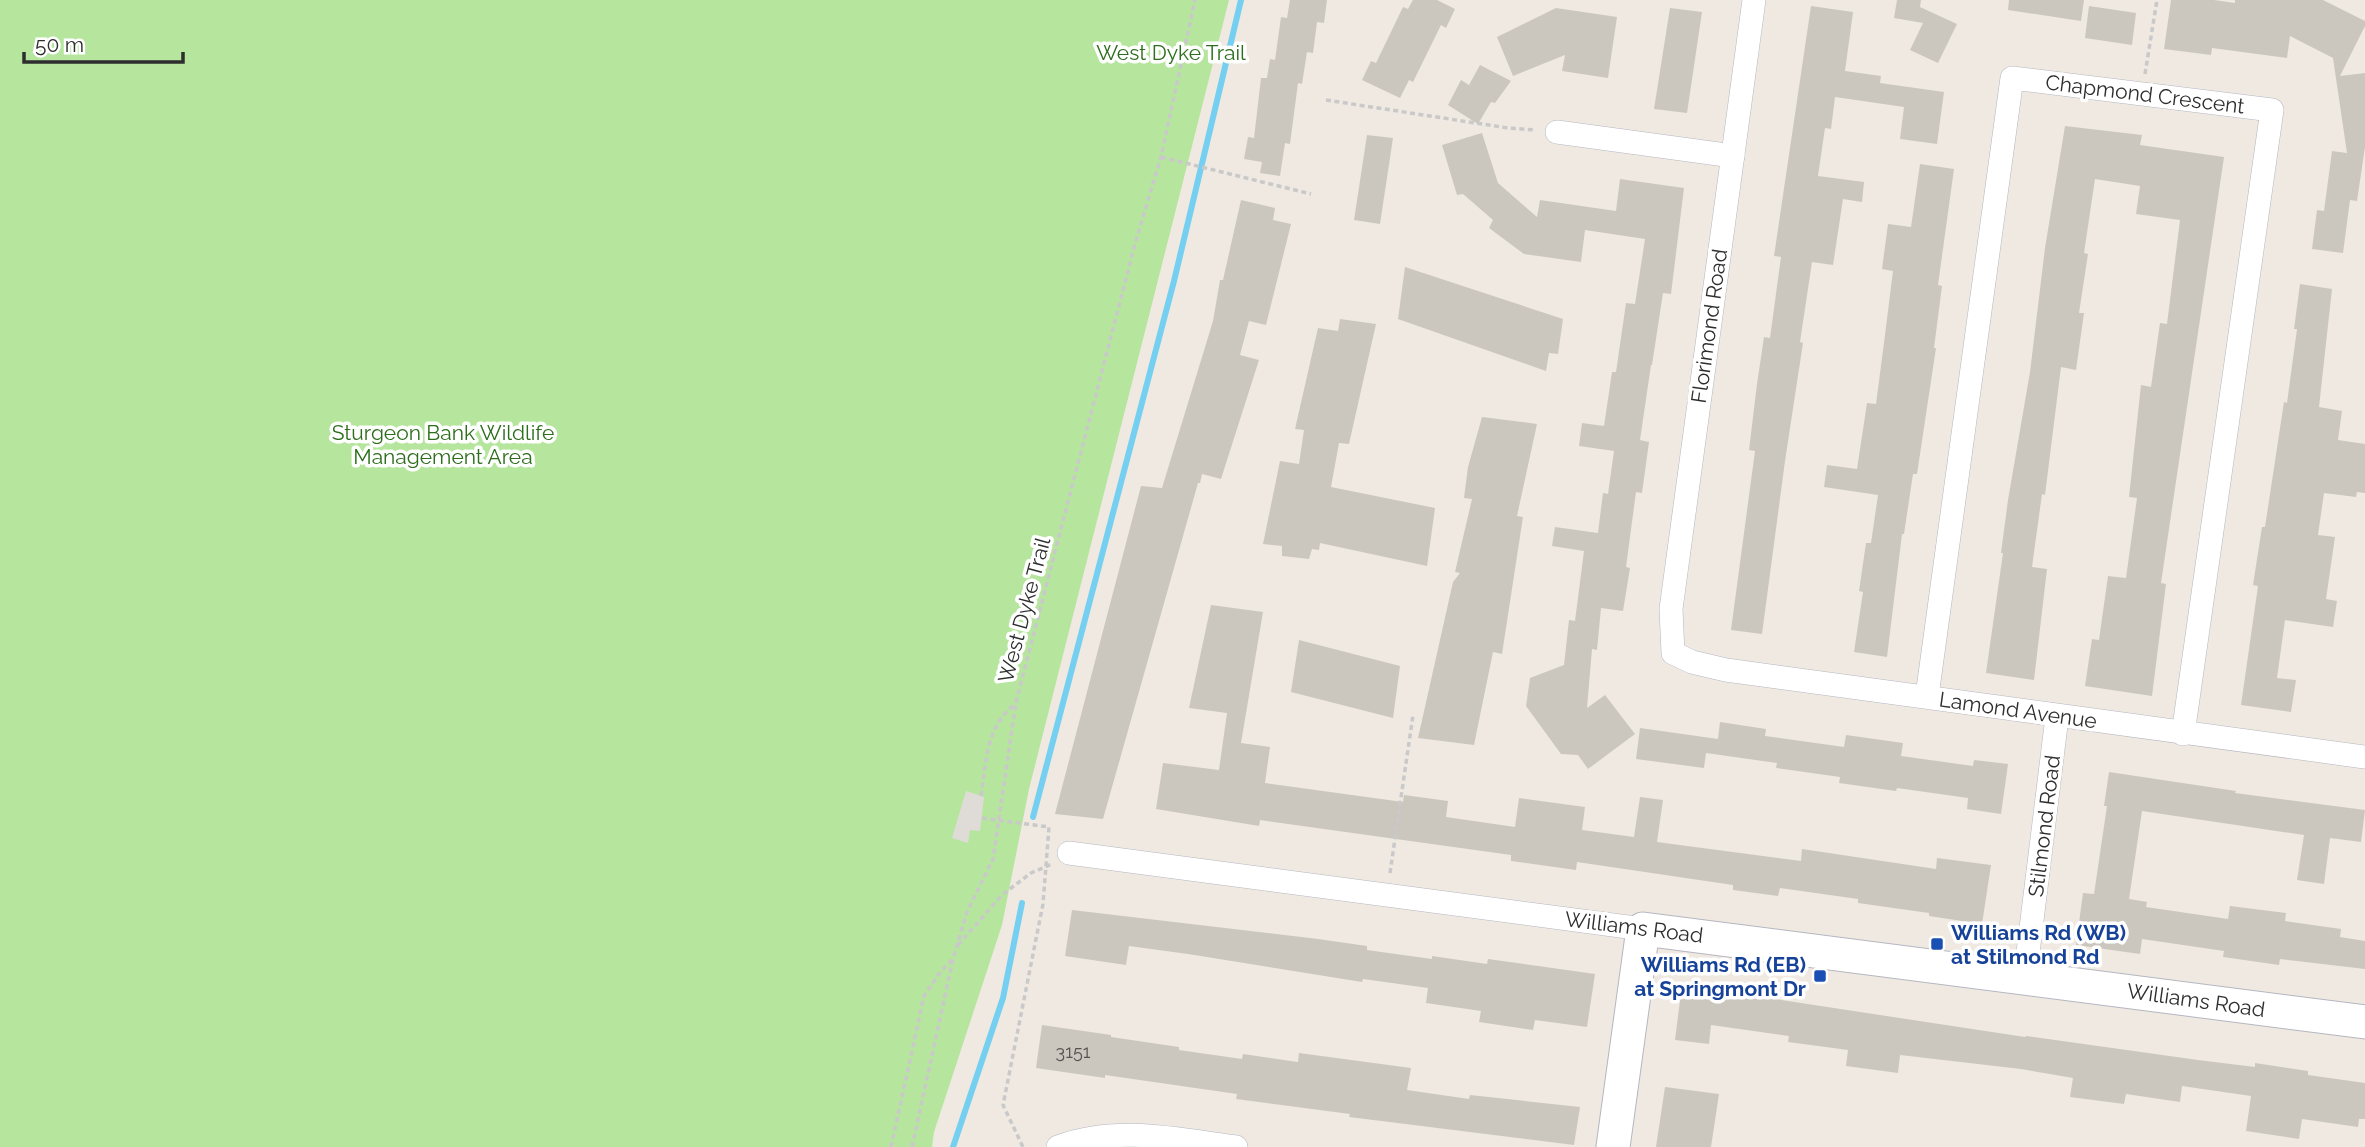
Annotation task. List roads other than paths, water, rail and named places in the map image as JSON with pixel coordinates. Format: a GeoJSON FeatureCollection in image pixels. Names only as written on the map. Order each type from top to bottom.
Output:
{"type":"FeatureCollection","features":[{"type":"Feature","properties":{"kind":"street","name":"Florimond Road"},"geometry":{"type":"LineString","coordinates":[[1673,653],[1671,609],[1754,0]]}},
{"type":"Feature","properties":{"kind":"street","name":"Chapmond Crescent"},"geometry":{"type":"LineString","coordinates":[[1927,696],[2012,78],[2272,110],[2183,734]]}},
{"type":"Feature","properties":{"kind":"street"},"geometry":{"type":"LineString","coordinates":[[1557,132],[1733,156]]}},
{"type":"Feature","properties":{"kind":"street","name":"Lamond Avenue"},"geometry":{"type":"LineString","coordinates":[[1673,653],[1692,662],[1726,670],[2365,757]]}},
{"type":"Feature","properties":{"kind":"street","name":"Stilmond Road"},"geometry":{"type":"LineString","coordinates":[[2025,977],[2057,717]]}},
{"type":"Feature","properties":{"kind":"street","name":"Williams Road"},"geometry":{"type":"LineString","coordinates":[[1069,853],[2365,1022]]}},
{"type":"Feature","properties":{"kind":"street"},"geometry":{"type":"LineString","coordinates":[[1613,1147],[1643,929]]}},
{"type":"Feature","properties":{"kind":"street"},"geometry":{"type":"LineString","coordinates":[[1058,1147],[1071,1142],[1131,1133],[1236,1147]]}},
{"type":"Feature","properties":{"kind":"waterway"},"geometry":{"type":"LineString","coordinates":[[1033,817],[1174,281],[1241,0]]}},
{"type":"Feature","properties":{"kind":"waterway"},"geometry":{"type":"LineString","coordinates":[[953,1147],[1003,998],[1022,903]]}},
{"type":"Feature","properties":{"kind":"place","name":"Williams Rd (WB) at Stilmond Rd"},"geometry":{"type":"Point","coordinates":[1937,944]}},
{"type":"Feature","properties":{"kind":"place","name":"Williams Rd (EB) at Springmont Dr"},"geometry":{"type":"Point","coordinates":[1820,976]}},
{"type":"Feature","properties":{"kind":"park label","name":"West Dyke Trail"},"geometry":{"type":"Point","coordinates":[1171,52]}},
{"type":"Feature","properties":{"kind":"park label","name":"Sturgeon Bank Wildlife Management Area"},"geometry":{"type":"Point","coordinates":[443,444]}}]}
